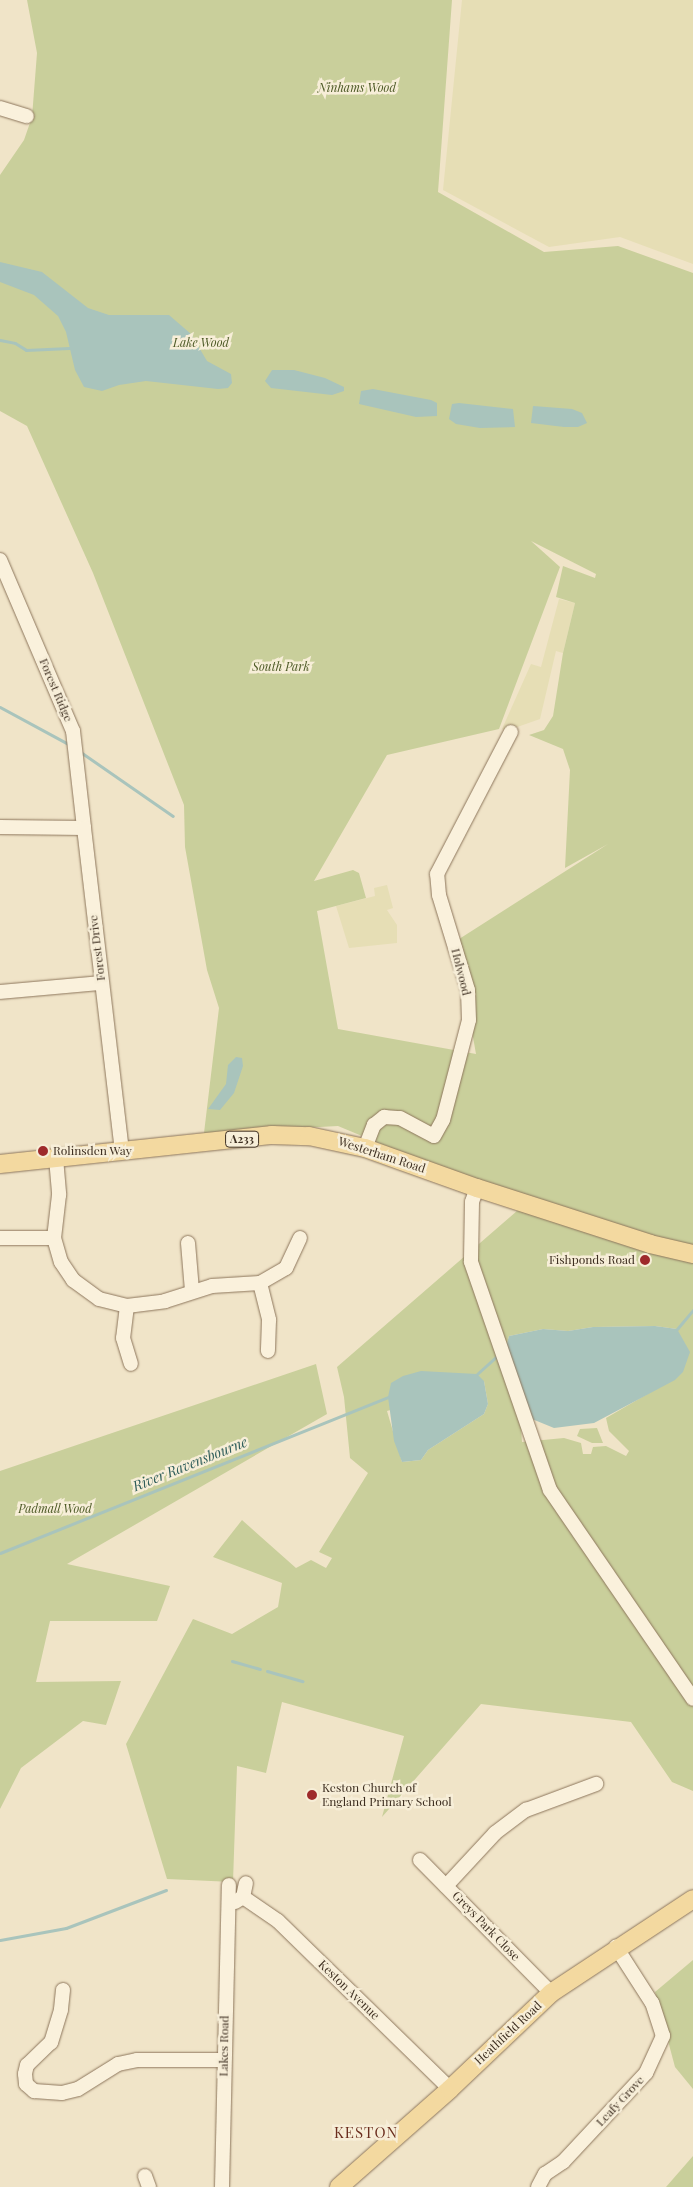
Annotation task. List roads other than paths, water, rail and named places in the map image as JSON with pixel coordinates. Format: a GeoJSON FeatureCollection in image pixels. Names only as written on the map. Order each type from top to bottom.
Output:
{"type":"FeatureCollection","features":[{"type":"Feature","properties":{"kind":"main road","name":"Westerham Road"},"geometry":{"type":"LineString","coordinates":[[0,1164],[272,1136],[309,1136],[365,1148],[477,1188],[693,1254]]}},
{"type":"Feature","properties":{"kind":"main road","name":"Heathfield Road"},"geometry":{"type":"LineString","coordinates":[[339,2187],[450,2089],[551,1993],[616,1947],[693,1900]]}},
{"type":"Feature","properties":{"kind":"street"},"geometry":{"type":"LineString","coordinates":[[0,108],[26,116]]}},
{"type":"Feature","properties":{"kind":"street","name":"Forest Ridge"},"geometry":{"type":"LineString","coordinates":[[0,560],[73,731],[84,828]]}},
{"type":"Feature","properties":{"kind":"street","name":"Holwood"},"geometry":{"type":"LineString","coordinates":[[365,1148],[374,1125],[384,1117],[400,1118],[434,1136],[443,1120],[468,1020],[468,990],[439,895],[437,874],[511,732]]}},
{"type":"Feature","properties":{"kind":"street"},"geometry":{"type":"LineString","coordinates":[[0,827],[84,828]]}},
{"type":"Feature","properties":{"kind":"street","name":"Forest Drive"},"geometry":{"type":"LineString","coordinates":[[84,828],[122,1151]]}},
{"type":"Feature","properties":{"kind":"street"},"geometry":{"type":"LineString","coordinates":[[0,992],[101,983]]}},
{"type":"Feature","properties":{"kind":"street"},"geometry":{"type":"LineString","coordinates":[[56,1158],[59,1195],[54,1238],[61,1262],[73,1280],[99,1298],[128,1306],[165,1301],[212,1286],[260,1284],[286,1268],[300,1238]]}},
{"type":"Feature","properties":{"kind":"street"},"geometry":{"type":"LineString","coordinates":[[477,1188],[472,1202],[471,1262],[550,1490],[693,1699]]}},
{"type":"Feature","properties":{"kind":"street"},"geometry":{"type":"LineString","coordinates":[[0,1238],[54,1238]]}},
{"type":"Feature","properties":{"kind":"street"},"geometry":{"type":"LineString","coordinates":[[188,1243],[192,1291]]}},
{"type":"Feature","properties":{"kind":"street"},"geometry":{"type":"LineString","coordinates":[[260,1284],[269,1320],[268,1351]]}},
{"type":"Feature","properties":{"kind":"street"},"geometry":{"type":"LineString","coordinates":[[128,1306],[123,1338],[130,1364]]}},
{"type":"Feature","properties":{"kind":"street"},"geometry":{"type":"LineString","coordinates":[[446,1886],[495,1833],[526,1810],[596,1784]]}},
{"type":"Feature","properties":{"kind":"street","name":"Greys Park Close"},"geometry":{"type":"LineString","coordinates":[[420,1860],[551,1993]]}},
{"type":"Feature","properties":{"kind":"street"},"geometry":{"type":"LineString","coordinates":[[228,1906],[243,1897],[246,1883]]}},
{"type":"Feature","properties":{"kind":"street","name":"Lakes Road"},"geometry":{"type":"LineString","coordinates":[[222,2187],[229,1885]]}},
{"type":"Feature","properties":{"kind":"street","name":"Keston Avenue"},"geometry":{"type":"LineString","coordinates":[[243,1897],[278,1922],[450,2089]]}},
{"type":"Feature","properties":{"kind":"street","name":"Leafy Grove"},"geometry":{"type":"LineString","coordinates":[[538,2187],[545,2174],[563,2162],[646,2073],[663,2036],[652,2003],[616,1947]]}},
{"type":"Feature","properties":{"kind":"street"},"geometry":{"type":"LineString","coordinates":[[63,1990],[61,2010],[51,2042],[28,2065],[25,2074],[26,2084],[34,2091],[62,2094],[78,2089],[118,2064],[137,2060],[224,2060]]}},
{"type":"Feature","properties":{"kind":"water"},"geometry":{"type":"Polygon","coordinates":[[[0,262],[42,272],[88,308],[109,315],[169,315],[191,334],[207,361],[231,374],[232,383],[228,388],[218,389],[146,381],[119,385],[102,391],[84,387],[75,370],[66,332],[58,316],[34,295],[0,282],[0,262]]]}},
{"type":"Feature","properties":{"kind":"water"},"geometry":{"type":"Polygon","coordinates":[[[272,370],[294,370],[325,378],[344,387],[344,391],[332,395],[271,388],[265,381],[272,370]]]}},
{"type":"Feature","properties":{"kind":"water"},"geometry":{"type":"Polygon","coordinates":[[[373,389],[431,400],[437,403],[437,416],[416,417],[359,404],[361,391],[373,389]]]}},
{"type":"Feature","properties":{"kind":"water"},"geometry":{"type":"Polygon","coordinates":[[[459,403],[513,409],[515,427],[480,428],[456,424],[449,419],[452,404],[459,403]]]}},
{"type":"Feature","properties":{"kind":"water"},"geometry":{"type":"Polygon","coordinates":[[[533,406],[572,409],[582,413],[587,423],[578,427],[564,427],[531,423],[533,406]]]}},
{"type":"Feature","properties":{"kind":"water"},"geometry":{"type":"Polygon","coordinates":[[[236,1057],[242,1058],[243,1066],[234,1093],[220,1110],[208,1109],[226,1084],[228,1065],[236,1057]]]}},
{"type":"Feature","properties":{"kind":"water"},"geometry":{"type":"Polygon","coordinates":[[[655,1326],[677,1329],[690,1352],[683,1372],[675,1380],[594,1423],[554,1428],[532,1419],[506,1347],[509,1336],[543,1329],[568,1331],[593,1327],[655,1326]]]}},
{"type":"Feature","properties":{"kind":"water"},"geometry":{"type":"Polygon","coordinates":[[[421,1371],[477,1374],[484,1381],[488,1404],[484,1414],[428,1450],[421,1460],[402,1462],[394,1441],[388,1397],[391,1383],[403,1376],[421,1371]]]}},
{"type":"Feature","properties":{"kind":"waterway"},"geometry":{"type":"LineString","coordinates":[[0,340],[15,343],[26,350],[69,348]]}},
{"type":"Feature","properties":{"kind":"waterway"},"geometry":{"type":"LineString","coordinates":[[0,707],[70,745]]}},
{"type":"Feature","properties":{"kind":"waterway"},"geometry":{"type":"LineString","coordinates":[[79,751],[173,816]]}},
{"type":"Feature","properties":{"kind":"waterway"},"geometry":{"type":"LineString","coordinates":[[677,1329],[693,1310]]}},
{"type":"Feature","properties":{"kind":"waterway"},"geometry":{"type":"LineString","coordinates":[[477,1374],[499,1354]]}},
{"type":"Feature","properties":{"kind":"waterway","name":"River Ravensbourne"},"geometry":{"type":"LineString","coordinates":[[0,1553],[388,1397]]}},
{"type":"Feature","properties":{"kind":"waterway"},"geometry":{"type":"LineString","coordinates":[[232,1661],[260,1669]]}},
{"type":"Feature","properties":{"kind":"waterway"},"geometry":{"type":"LineString","coordinates":[[267,1671],[303,1681]]}},
{"type":"Feature","properties":{"kind":"waterway"},"geometry":{"type":"LineString","coordinates":[[0,1940],[66,1928],[166,1890]]}},
{"type":"Feature","properties":{"kind":"place","name":"Rolinsden Way"},"geometry":{"type":"Point","coordinates":[43,1151]}},
{"type":"Feature","properties":{"kind":"place","name":"Fishponds Road"},"geometry":{"type":"Point","coordinates":[645,1260]}},
{"type":"Feature","properties":{"kind":"place","name":"Keston Church of England Primary School"},"geometry":{"type":"Point","coordinates":[312,1795]}},
{"type":"Feature","properties":{"kind":"district","name":"KESTON"},"geometry":{"type":"Point","coordinates":[366,2133]}},
{"type":"Feature","properties":{"kind":"park label","name":"Ninhams Wood"},"geometry":{"type":"Point","coordinates":[357,88]}},
{"type":"Feature","properties":{"kind":"park label","name":"Lake Wood"},"geometry":{"type":"Point","coordinates":[201,343]}},
{"type":"Feature","properties":{"kind":"park label","name":"South Park"},"geometry":{"type":"Point","coordinates":[281,667]}},
{"type":"Feature","properties":{"kind":"park label","name":"Padmall Wood"},"geometry":{"type":"Point","coordinates":[55,1509]}}]}
